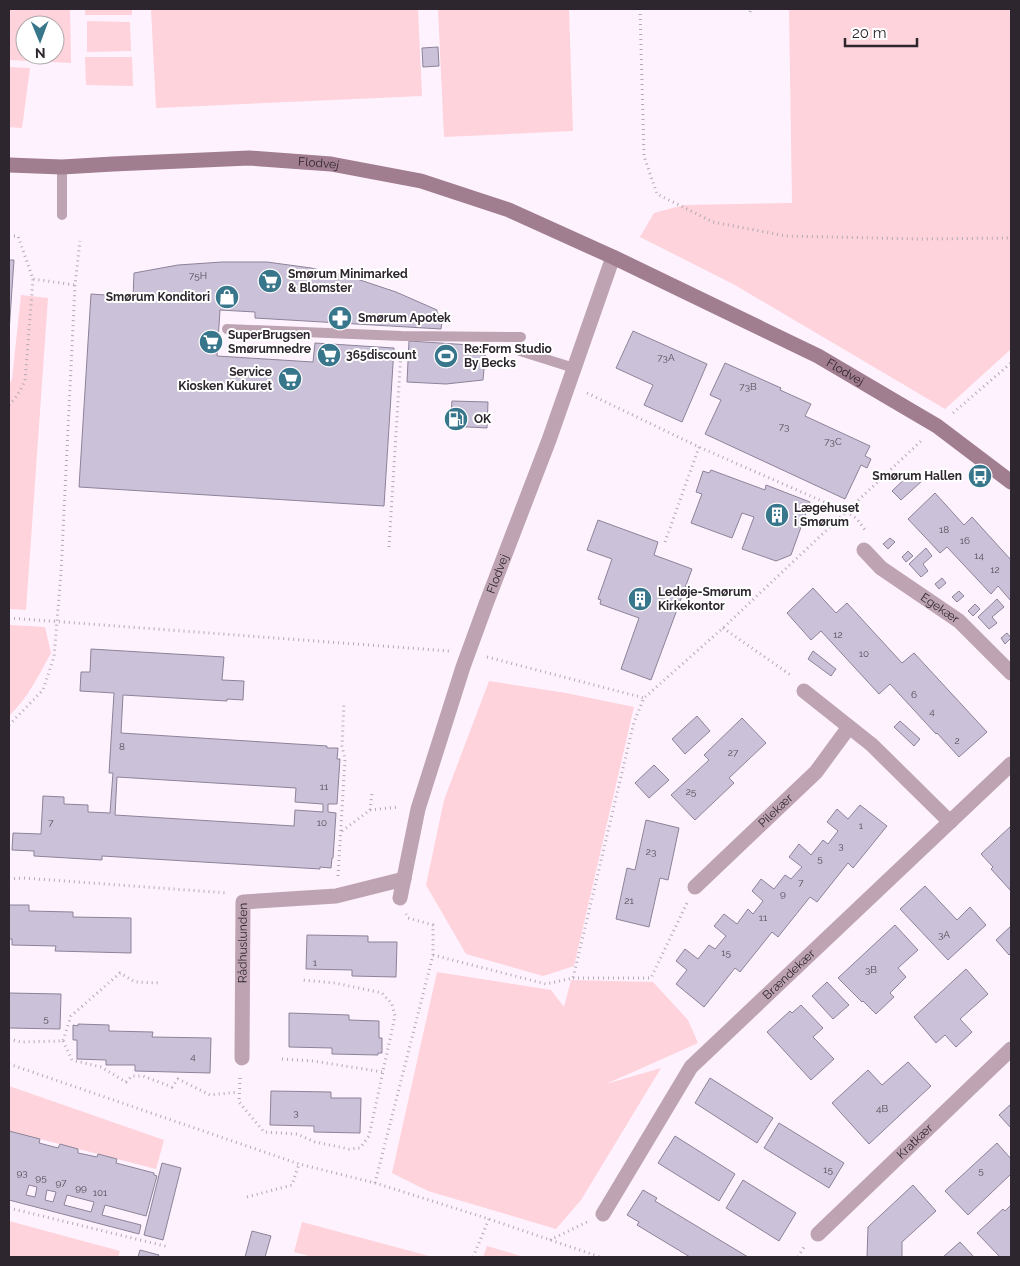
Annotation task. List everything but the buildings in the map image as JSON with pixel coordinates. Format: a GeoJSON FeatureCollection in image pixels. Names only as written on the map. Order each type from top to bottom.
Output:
{"type":"FeatureCollection","features":[{"type":"Feature","properties":{"kind":"street","name":"Flodvej"},"geometry":{"type":"LineString","coordinates":[[9,165],[62,167],[250,158],[331,164],[421,181],[509,210],[613,257],[818,356],[937,426],[1011,482]]}},
{"type":"Feature","properties":{"kind":"street","name":"Flodvej"},"geometry":{"type":"LineString","coordinates":[[400,898],[418,809],[468,653],[549,440],[613,257]]}},
{"type":"Feature","properties":{"kind":"street","name":"Egekær"},"geometry":{"type":"LineString","coordinates":[[864,550],[881,568],[959,621],[1011,673]]}},
{"type":"Feature","properties":{"kind":"street"},"geometry":{"type":"LineString","coordinates":[[804,691],[872,746],[950,822]]}},
{"type":"Feature","properties":{"kind":"street","name":"Pilekær"},"geometry":{"type":"LineString","coordinates":[[695,887],[816,772],[849,727]]}},
{"type":"Feature","properties":{"kind":"street","name":"Brændekær"},"geometry":{"type":"LineString","coordinates":[[602,1214],[691,1067],[1011,764]]}},
{"type":"Feature","properties":{"kind":"street","name":"Rådhuslunden"},"geometry":{"type":"LineString","coordinates":[[242,1058],[243,902],[336,896],[404,879]]}},
{"type":"Feature","properties":{"kind":"street","name":"Kratkær"},"geometry":{"type":"LineString","coordinates":[[818,1234],[1011,1049]]}},
{"type":"Feature","properties":{"kind":"lane"},"geometry":{"type":"LineString","coordinates":[[62,167],[62,215]]}},
{"type":"Feature","properties":{"kind":"lane"},"geometry":{"type":"LineString","coordinates":[[227,329],[402,336],[521,337]]}},
{"type":"Feature","properties":{"kind":"lane"},"geometry":{"type":"LineString","coordinates":[[520,351],[574,368]]}},
{"type":"Feature","properties":{"kind":"path"},"geometry":{"type":"LineString","coordinates":[[640,9],[644,156],[657,194],[713,222],[786,236],[919,239],[1011,238]]}},
{"type":"Feature","properties":{"kind":"path"},"geometry":{"type":"LineString","coordinates":[[9,236],[18,236],[33,279],[25,381],[17,396],[9,405]]}},
{"type":"Feature","properties":{"kind":"path"},"geometry":{"type":"LineString","coordinates":[[9,726],[43,690],[54,657],[58,622],[75,285],[80,241]]}},
{"type":"Feature","properties":{"kind":"path"},"geometry":{"type":"LineString","coordinates":[[33,279],[75,285]]}},
{"type":"Feature","properties":{"kind":"path"},"geometry":{"type":"LineString","coordinates":[[389,547],[402,336]]}},
{"type":"Feature","properties":{"kind":"path"},"geometry":{"type":"LineString","coordinates":[[568,384],[699,447],[847,512],[723,628],[644,698],[634,722],[573,978]]}},
{"type":"Feature","properties":{"kind":"path"},"geometry":{"type":"LineString","coordinates":[[665,542],[699,447]]}},
{"type":"Feature","properties":{"kind":"path"},"geometry":{"type":"LineString","coordinates":[[9,618],[468,653],[644,698]]}},
{"type":"Feature","properties":{"kind":"path"},"geometry":{"type":"LineString","coordinates":[[723,628],[802,683],[804,691]]}},
{"type":"Feature","properties":{"kind":"path"},"geometry":{"type":"LineString","coordinates":[[336,896],[346,760],[342,746],[344,703]]}},
{"type":"Feature","properties":{"kind":"path"},"geometry":{"type":"LineString","coordinates":[[370,810],[372,792]]}},
{"type":"Feature","properties":{"kind":"path"},"geometry":{"type":"LineString","coordinates":[[341,831],[370,810],[400,807],[418,809]]}},
{"type":"Feature","properties":{"kind":"path"},"geometry":{"type":"LineString","coordinates":[[9,879],[72,881],[232,893],[243,902]]}},
{"type":"Feature","properties":{"kind":"path"},"geometry":{"type":"LineString","coordinates":[[433,955],[546,984],[573,978],[651,978],[695,887]]}},
{"type":"Feature","properties":{"kind":"path"},"geometry":{"type":"LineString","coordinates":[[375,1183],[433,955],[433,924],[408,918],[400,898]]}},
{"type":"Feature","properties":{"kind":"path"},"geometry":{"type":"LineString","coordinates":[[161,982],[135,982],[120,973],[70,1016],[63,1041],[72,1060],[101,1067],[126,1082],[132,1076],[143,1076],[172,1087],[178,1079],[210,1095],[238,1092]]}},
{"type":"Feature","properties":{"kind":"path"},"geometry":{"type":"LineString","coordinates":[[242,1058],[238,1092],[239,1102],[264,1132],[296,1134],[315,1142],[349,1149],[360,1148],[369,1136],[395,1016],[392,1004],[382,993],[335,983],[302,980]]}},
{"type":"Feature","properties":{"kind":"path"},"geometry":{"type":"LineString","coordinates":[[9,1039],[22,1042],[63,1041]]}},
{"type":"Feature","properties":{"kind":"path"},"geometry":{"type":"LineString","coordinates":[[282,1059],[313,1061],[382,1072]]}},
{"type":"Feature","properties":{"kind":"path"},"geometry":{"type":"LineString","coordinates":[[9,1064],[299,1164],[375,1183],[600,1257]]}},
{"type":"Feature","properties":{"kind":"path"},"geometry":{"type":"LineString","coordinates":[[247,1197],[292,1185],[299,1164]]}},
{"type":"Feature","properties":{"kind":"path"},"geometry":{"type":"LineString","coordinates":[[9,1208],[170,1247]]}},
{"type":"Feature","properties":{"kind":"path"},"geometry":{"type":"LineString","coordinates":[[550,1241],[602,1214]]}},
{"type":"Feature","properties":{"kind":"path"},"geometry":{"type":"LineString","coordinates":[[473,1257],[489,1219]]}},
{"type":"Feature","properties":{"kind":"shaded area"},"geometry":{"type":"Polygon","coordinates":[[[9,9],[70,9],[71,63],[65,63],[65,15],[15,15],[15,60],[9,60],[9,9]]]}},
{"type":"Feature","properties":{"kind":"shaded area"},"geometry":{"type":"Polygon","coordinates":[[[85,9],[132,9],[132,15],[85,15],[85,9]]]}},
{"type":"Feature","properties":{"kind":"shaded area"},"geometry":{"type":"Polygon","coordinates":[[[151,9],[418,9],[422,96],[156,108],[151,9]]]}},
{"type":"Feature","properties":{"kind":"shaded area"},"geometry":{"type":"Polygon","coordinates":[[[438,9],[569,9],[573,131],[444,137],[438,9]]]}},
{"type":"Feature","properties":{"kind":"shaded area"},"geometry":{"type":"Polygon","coordinates":[[[789,9],[1011,9],[1011,349],[945,409],[733,284],[640,237],[654,213],[684,205],[792,203],[789,9]]]}},
{"type":"Feature","properties":{"kind":"shaded area"},"geometry":{"type":"Polygon","coordinates":[[[87,21],[130,22],[131,51],[87,52],[87,21]]]}},
{"type":"Feature","properties":{"kind":"shaded area"},"geometry":{"type":"Polygon","coordinates":[[[85,57],[132,57],[133,86],[86,85],[85,57]]]}},
{"type":"Feature","properties":{"kind":"shaded area"},"geometry":{"type":"Polygon","coordinates":[[[9,67],[30,68],[22,128],[9,127],[9,67]]]}},
{"type":"Feature","properties":{"kind":"shaded area"},"geometry":{"type":"Polygon","coordinates":[[[21,295],[48,298],[26,610],[9,609],[9,384],[12,379],[21,295]]]}},
{"type":"Feature","properties":{"kind":"shaded area"},"geometry":{"type":"Polygon","coordinates":[[[9,625],[45,627],[51,653],[27,694],[9,716],[9,625]]]}},
{"type":"Feature","properties":{"kind":"shaded area"},"geometry":{"type":"Polygon","coordinates":[[[489,681],[566,693],[634,707],[574,966],[543,976],[466,954],[426,885],[444,800],[489,681]]]}},
{"type":"Feature","properties":{"kind":"shaded area"},"geometry":{"type":"Polygon","coordinates":[[[437,972],[551,990],[564,1007],[571,980],[653,982],[688,1020],[698,1043],[606,1084],[661,1068],[581,1200],[556,1229],[428,1191],[392,1173],[437,972]]]}},
{"type":"Feature","properties":{"kind":"shaded area"},"geometry":{"type":"Polygon","coordinates":[[[9,1086],[164,1140],[156,1169],[9,1131],[9,1086]]]}},
{"type":"Feature","properties":{"kind":"shaded area"},"geometry":{"type":"Polygon","coordinates":[[[9,1221],[120,1251],[118,1257],[9,1257],[9,1221]]]}},
{"type":"Feature","properties":{"kind":"shaded area"},"geometry":{"type":"Polygon","coordinates":[[[302,1222],[433,1257],[312,1257],[294,1252],[302,1222]]]}},
{"type":"Feature","properties":{"kind":"shaded area"},"geometry":{"type":"Polygon","coordinates":[[[487,1246],[524,1257],[483,1257],[487,1246]]]}},
{"type":"Feature","properties":{"kind":"place","name":"Smørum Minimarked & Blomster"},"geometry":{"type":"Point","coordinates":[270,281]}},
{"type":"Feature","properties":{"kind":"place","name":"Smørum Konditori"},"geometry":{"type":"Point","coordinates":[227,297]}},
{"type":"Feature","properties":{"kind":"place","name":"Smørum Apotek"},"geometry":{"type":"Point","coordinates":[340,318]}},
{"type":"Feature","properties":{"kind":"place","name":"SuperBrugsen Smørumnedre"},"geometry":{"type":"Point","coordinates":[211,342]}},
{"type":"Feature","properties":{"kind":"place","name":"365discount"},"geometry":{"type":"Point","coordinates":[329,355]}},
{"type":"Feature","properties":{"kind":"place","name":"Re:Form Studio By Becks"},"geometry":{"type":"Point","coordinates":[446,356]}},
{"type":"Feature","properties":{"kind":"place","name":"Service Kiosken Kukuret"},"geometry":{"type":"Point","coordinates":[290,379]}},
{"type":"Feature","properties":{"kind":"place","name":"OK"},"geometry":{"type":"Point","coordinates":[456,419]}},
{"type":"Feature","properties":{"kind":"place","name":"Smørum Hallen"},"geometry":{"type":"Point","coordinates":[980,476]}},
{"type":"Feature","properties":{"kind":"place","name":"Lægehuset i Smørum"},"geometry":{"type":"Point","coordinates":[777,515]}},
{"type":"Feature","properties":{"kind":"place","name":"Ledøje-Smørum Kirkekontor"},"geometry":{"type":"Point","coordinates":[640,599]}}]}
